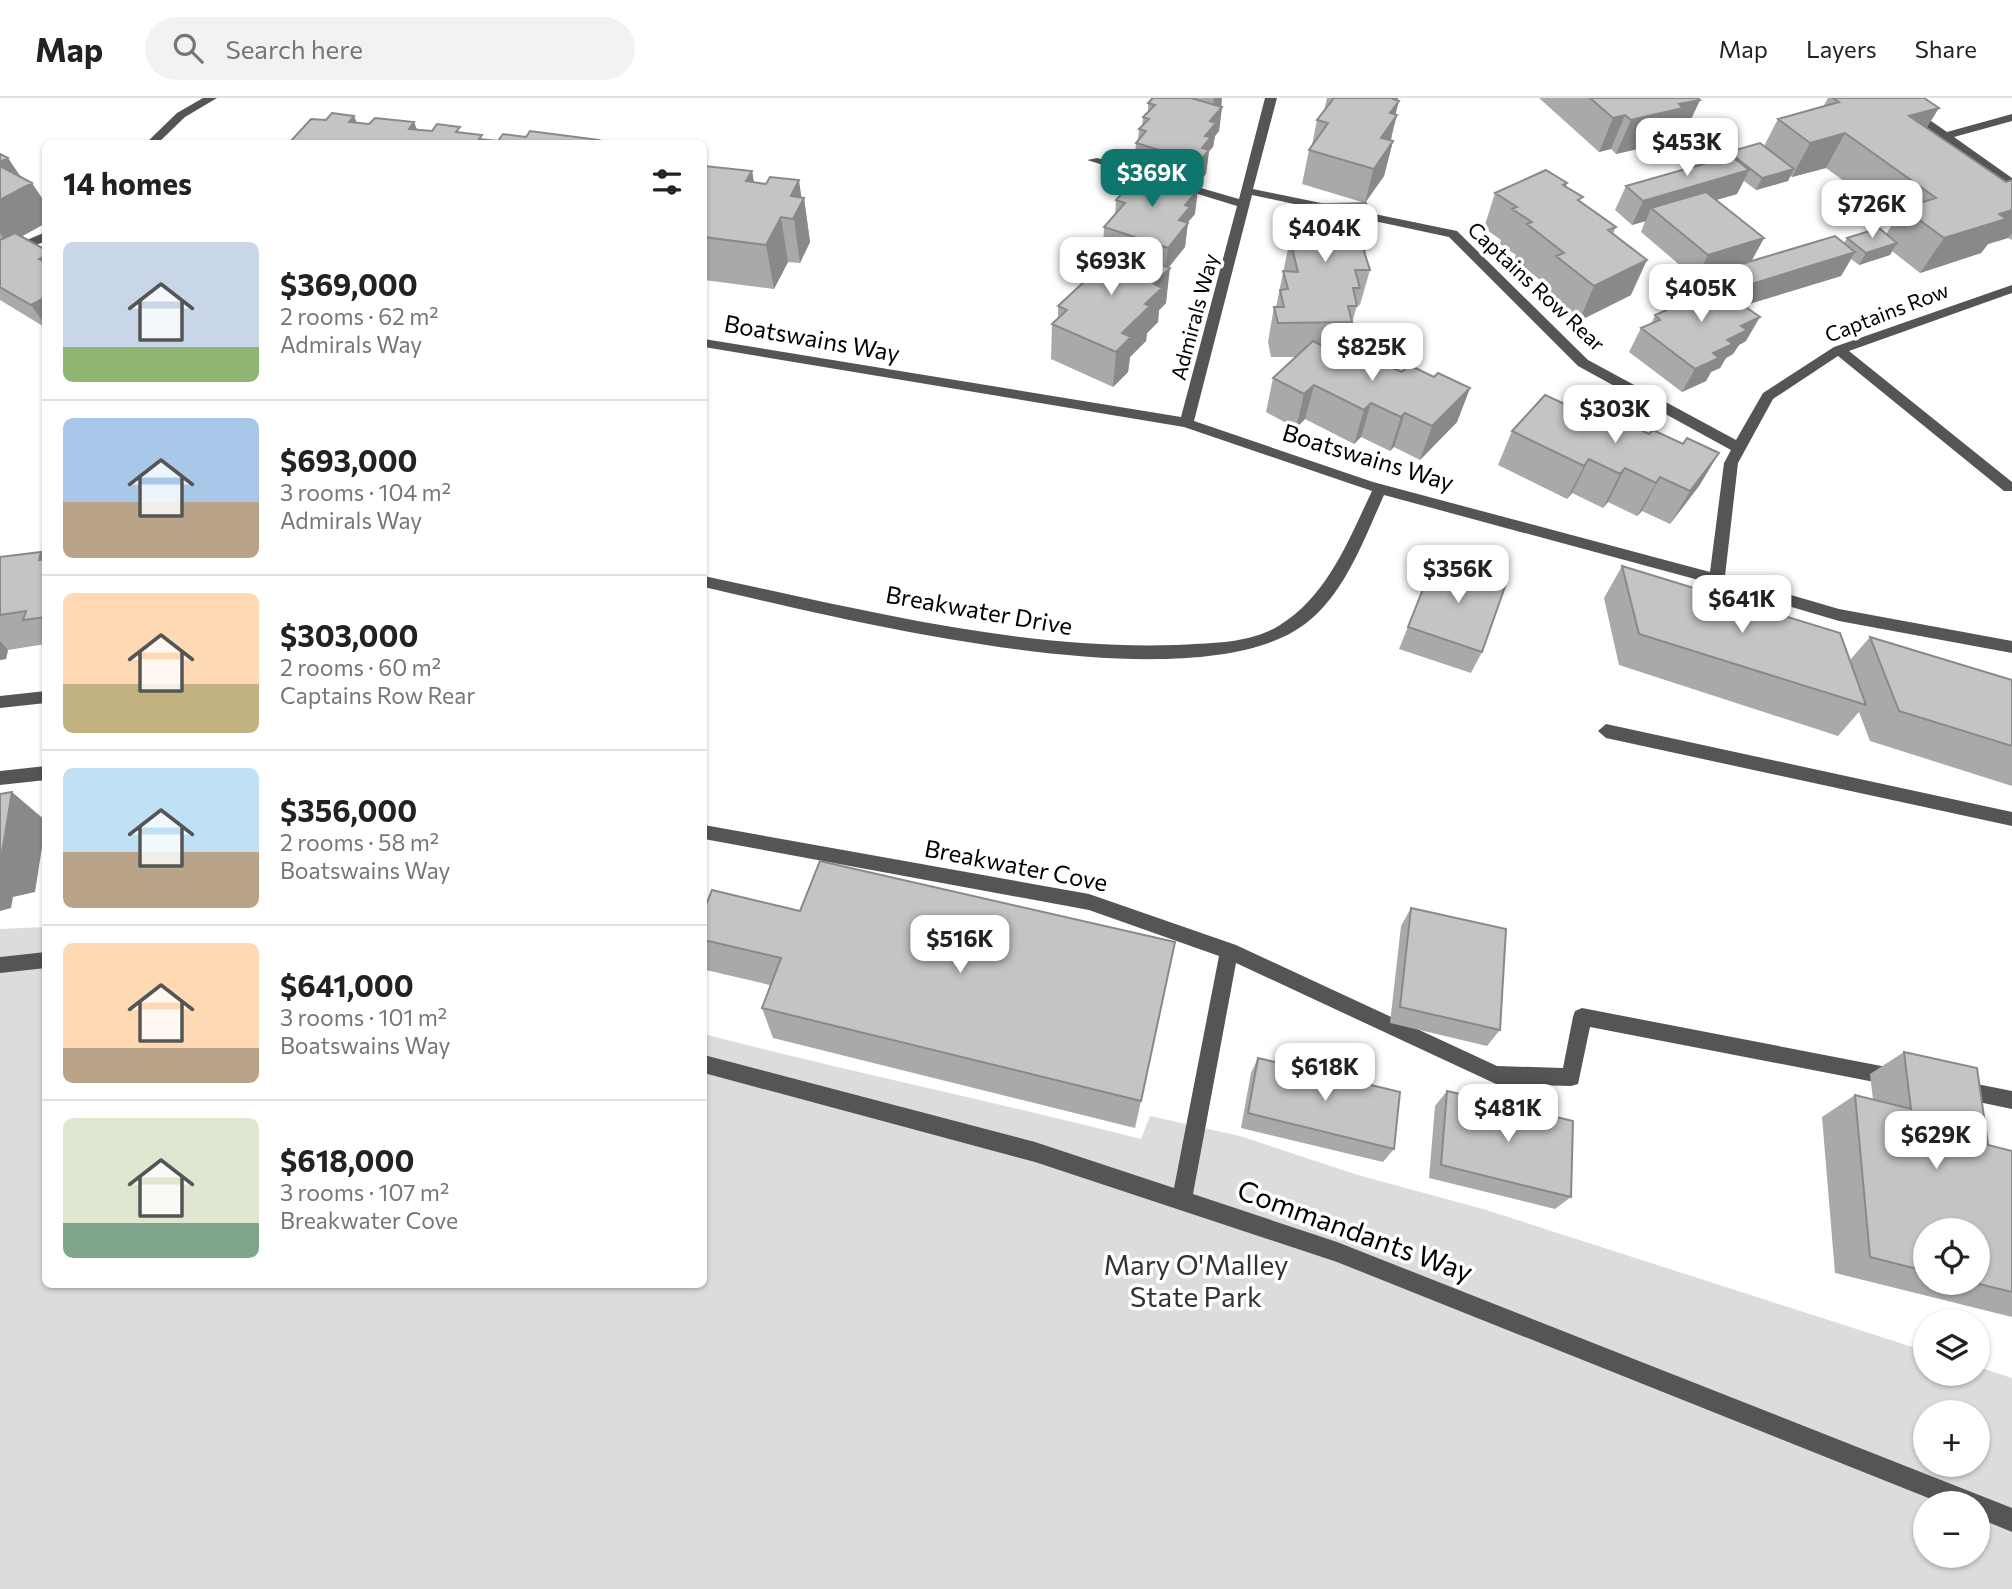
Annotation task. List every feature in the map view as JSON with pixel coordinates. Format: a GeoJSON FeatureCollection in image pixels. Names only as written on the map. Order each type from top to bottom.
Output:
{"type":"FeatureCollection","features":[{"type":"Feature","properties":{"kind":"street"},"geometry":{"type":"LineString","coordinates":[[154,140],[181,115],[211,98]]}},
{"type":"Feature","properties":{"kind":"street","name":"Admirals Way"},"geometry":{"type":"LineString","coordinates":[[1186,423],[1271,98]]}},
{"type":"Feature","properties":{"kind":"street"},"geometry":{"type":"LineString","coordinates":[[1891,98],[2012,183]]}},
{"type":"Feature","properties":{"kind":"street"},"geometry":{"type":"LineString","coordinates":[[1945,136],[2012,117]]}},
{"type":"Feature","properties":{"kind":"street","name":"Captains Row Rear"},"geometry":{"type":"LineString","coordinates":[[1093,160],[1246,198],[1453,234],[1583,363],[1739,448]]}},
{"type":"Feature","properties":{"kind":"street"},"geometry":{"type":"LineString","coordinates":[[0,255],[42,238]]}},
{"type":"Feature","properties":{"kind":"street","name":"Captains Row"},"geometry":{"type":"LineString","coordinates":[[1717,579],[1731,463],[1768,396],[1839,350],[2012,289]]}},
{"type":"Feature","properties":{"kind":"street","name":"Boatswains Way"},"geometry":{"type":"LineString","coordinates":[[707,343],[1186,423],[1380,489],[1717,579],[1839,615],[2012,647]]}},
{"type":"Feature","properties":{"kind":"street"},"geometry":{"type":"LineString","coordinates":[[1839,350],[2009,487]]}},
{"type":"Feature","properties":{"kind":"street","name":"Breakwater Drive"},"geometry":{"type":"LineString","coordinates":[[707,584],[1005,643],[1077,651],[1161,653],[1242,646],[1282,632],[1305,615],[1331,587],[1380,489]]}},
{"type":"Feature","properties":{"kind":"street"},"geometry":{"type":"LineString","coordinates":[[0,702],[42,697]]}},
{"type":"Feature","properties":{"kind":"street"},"geometry":{"type":"LineString","coordinates":[[1606,731],[2012,819]]}},
{"type":"Feature","properties":{"kind":"street"},"geometry":{"type":"LineString","coordinates":[[0,778],[42,773]]}},
{"type":"Feature","properties":{"kind":"street","name":"Breakwater Cove"},"geometry":{"type":"LineString","coordinates":[[707,833],[1088,902],[1229,951],[1496,1074],[1571,1077],[1582,1017],[2012,1100]]}},
{"type":"Feature","properties":{"kind":"street"},"geometry":{"type":"LineString","coordinates":[[1182,1200],[1229,951]]}},
{"type":"Feature","properties":{"kind":"street"},"geometry":{"type":"LineString","coordinates":[[0,965],[42,960]]}},
{"type":"Feature","properties":{"kind":"street","name":"Commandants Way"},"geometry":{"type":"LineString","coordinates":[[707,1065],[1035,1152],[1337,1252],[1939,1491]]}},
{"type":"Feature","properties":{"kind":"street"},"geometry":{"type":"LineString","coordinates":[[1990,1512],[2012,1520]]}},
{"type":"Feature","properties":{"kind":"green space","name":"Mary O'Malley State Park"},"geometry":{"type":"Polygon","coordinates":[[[42,927],[42,1288],[707,1288],[707,1035],[1141,1139],[1150,1116],[1240,1136],[1358,1175],[1483,1209],[1913,1347],[1913,1386],[1990,1386],[1990,1371],[2012,1378],[2012,1589],[0,1589],[0,929],[42,927]]]}},
{"type":"Feature","properties":{"kind":"building"},"geometry":{"type":"Polygon","coordinates":[[[1153,98],[1191,98],[1222,107],[1210,121],[1216,123],[1205,136],[1211,137],[1202,148],[1209,150],[1199,162],[1136,143],[1146,131],[1139,129],[1149,119],[1143,117],[1155,105],[1148,103],[1153,98]]]}},
{"type":"Feature","properties":{"kind":"building"},"geometry":{"type":"Polygon","coordinates":[[[1334,98],[1394,98],[1399,101],[1390,113],[1397,115],[1381,138],[1393,141],[1374,169],[1309,150],[1328,123],[1317,120],[1334,98]]]}},
{"type":"Feature","properties":{"kind":"building"},"geometry":{"type":"Polygon","coordinates":[[[1590,98],[1700,100],[1679,104],[1683,108],[1631,120],[1625,115],[1613,118],[1590,98]]]}},
{"type":"Feature","properties":{"kind":"building"},"geometry":{"type":"Polygon","coordinates":[[[1833,98],[1924,98],[1939,108],[1909,116],[2006,182],[2012,180],[2012,210],[1999,214],[2006,219],[1944,238],[1903,208],[1936,198],[1845,133],[1810,143],[1778,119],[1839,102],[1833,98]]]}},
{"type":"Feature","properties":{"kind":"building"},"geometry":{"type":"Polygon","coordinates":[[[332,113],[354,116],[349,122],[369,124],[375,118],[414,122],[409,129],[432,131],[437,124],[460,127],[456,132],[482,135],[479,139],[488,140],[292,140],[311,119],[326,120],[332,113]]]}},
{"type":"Feature","properties":{"kind":"building"},"geometry":{"type":"Polygon","coordinates":[[[530,131],[599,140],[499,140],[503,134],[526,137],[530,131]]]}},
{"type":"Feature","properties":{"kind":"building"},"geometry":{"type":"Polygon","coordinates":[[[1760,143],[1794,169],[1762,178],[1729,152],[1760,143]]]}},
{"type":"Feature","properties":{"kind":"building"},"geometry":{"type":"Polygon","coordinates":[[[0,154],[8,158],[0,162],[0,154]]]}},
{"type":"Feature","properties":{"kind":"building"},"geometry":{"type":"Polygon","coordinates":[[[1731,156],[1749,170],[1643,201],[1626,186],[1731,156]]]}},
{"type":"Feature","properties":{"kind":"building"},"geometry":{"type":"Polygon","coordinates":[[[0,166],[32,183],[0,200],[0,166]]]}},
{"type":"Feature","properties":{"kind":"building"},"geometry":{"type":"Polygon","coordinates":[[[707,166],[752,171],[746,181],[766,184],[770,177],[799,180],[791,196],[804,198],[793,219],[781,217],[766,245],[707,237],[707,166]]]}},
{"type":"Feature","properties":{"kind":"building"},"geometry":{"type":"Polygon","coordinates":[[[1546,170],[1583,197],[1578,200],[1616,227],[1608,230],[1647,260],[1594,286],[1556,256],[1564,253],[1527,224],[1532,222],[1512,209],[1517,207],[1495,193],[1546,170]]]}},
{"type":"Feature","properties":{"kind":"building"},"geometry":{"type":"Polygon","coordinates":[[[1136,171],[1198,190],[1185,205],[1190,207],[1179,220],[1188,223],[1168,248],[1104,227],[1125,203],[1116,200],[1128,187],[1123,186],[1136,171]]]}},
{"type":"Feature","properties":{"kind":"building"},"geometry":{"type":"Polygon","coordinates":[[[1706,192],[1764,238],[1708,255],[1651,208],[1706,192]]]}},
{"type":"Feature","properties":{"kind":"building"},"geometry":{"type":"Polygon","coordinates":[[[1366,203],[1371,220],[1364,221],[1369,239],[1360,239],[1370,270],[1355,270],[1360,288],[1353,288],[1357,306],[1348,306],[1352,322],[1278,323],[1274,307],[1284,307],[1280,290],[1288,289],[1283,271],[1298,272],[1290,240],[1298,240],[1294,222],[1302,222],[1297,205],[1366,203]]]}},
{"type":"Feature","properties":{"kind":"building"},"geometry":{"type":"Polygon","coordinates":[[[1879,228],[1897,243],[1866,253],[1847,238],[1879,228]]]}},
{"type":"Feature","properties":{"kind":"building"},"geometry":{"type":"Polygon","coordinates":[[[15,233],[42,248],[42,257],[39,259],[42,260],[42,299],[31,305],[0,287],[0,240],[15,233]]]}},
{"type":"Feature","properties":{"kind":"building"},"geometry":{"type":"Polygon","coordinates":[[[1835,236],[1855,252],[1745,286],[1725,269],[1835,236]]]}},
{"type":"Feature","properties":{"kind":"building"},"geometry":{"type":"Polygon","coordinates":[[[1108,243],[1170,268],[1154,284],[1162,288],[1145,304],[1150,306],[1122,333],[1131,337],[1116,352],[1052,324],[1067,310],[1058,306],[1086,280],[1082,278],[1099,262],[1092,259],[1108,243]]]}},
{"type":"Feature","properties":{"kind":"building"},"geometry":{"type":"Polygon","coordinates":[[[1706,279],[1760,317],[1741,326],[1747,330],[1727,340],[1733,344],[1713,353],[1719,358],[1695,369],[1641,328],[1660,320],[1655,315],[1676,306],[1669,302],[1689,293],[1683,289],[1706,279]]]}},
{"type":"Feature","properties":{"kind":"building"},"geometry":{"type":"Polygon","coordinates":[[[1313,341],[1343,356],[1351,349],[1402,372],[1409,365],[1434,377],[1438,373],[1470,388],[1432,426],[1405,413],[1401,417],[1371,403],[1364,410],[1314,385],[1304,394],[1273,378],[1313,341]]]}},
{"type":"Feature","properties":{"kind":"building"},"geometry":{"type":"Polygon","coordinates":[[[1545,395],[1615,427],[1620,420],[1649,434],[1653,430],[1683,444],[1687,438],[1719,453],[1690,491],[1660,477],[1656,483],[1625,468],[1620,474],[1589,459],[1584,466],[1512,431],[1545,395]]]}},
{"type":"Feature","properties":{"kind":"building"},"geometry":{"type":"Polygon","coordinates":[[[41,552],[39,560],[42,560],[42,618],[23,620],[26,611],[0,615],[0,557],[41,552]]]}},
{"type":"Feature","properties":{"kind":"building"},"geometry":{"type":"Polygon","coordinates":[[[1435,559],[1507,581],[1482,652],[1408,627],[1435,559]]]}},
{"type":"Feature","properties":{"kind":"building"},"geometry":{"type":"Polygon","coordinates":[[[1622,566],[1840,633],[1866,705],[1639,634],[1622,566]]]}},
{"type":"Feature","properties":{"kind":"building"},"geometry":{"type":"Polygon","coordinates":[[[1870,637],[2012,680],[2012,746],[1899,711],[1870,637]]]}},
{"type":"Feature","properties":{"kind":"building"},"geometry":{"type":"Polygon","coordinates":[[[12,792],[0,865],[0,794],[12,792]]]}},
{"type":"Feature","properties":{"kind":"building"},"geometry":{"type":"Polygon","coordinates":[[[820,861],[1175,942],[1141,1101],[762,1008],[781,958],[707,941],[707,902],[712,890],[800,911],[820,861]]]}},
{"type":"Feature","properties":{"kind":"building"},"geometry":{"type":"Polygon","coordinates":[[[1411,908],[1506,929],[1500,1030],[1400,1007],[1411,908]]]}},
{"type":"Feature","properties":{"kind":"building"},"geometry":{"type":"Polygon","coordinates":[[[1904,1052],[1977,1068],[1988,1145],[2012,1151],[2012,1292],[1990,1287],[1990,1218],[1913,1218],[1913,1268],[1870,1257],[1855,1095],[1911,1109],[1904,1052]]]}},
{"type":"Feature","properties":{"kind":"building"},"geometry":{"type":"Polygon","coordinates":[[[1258,1058],[1400,1092],[1394,1149],[1248,1113],[1258,1058]]]}},
{"type":"Feature","properties":{"kind":"building"},"geometry":{"type":"Polygon","coordinates":[[[1447,1091],[1573,1121],[1571,1197],[1441,1165],[1447,1091]]]}}]}
